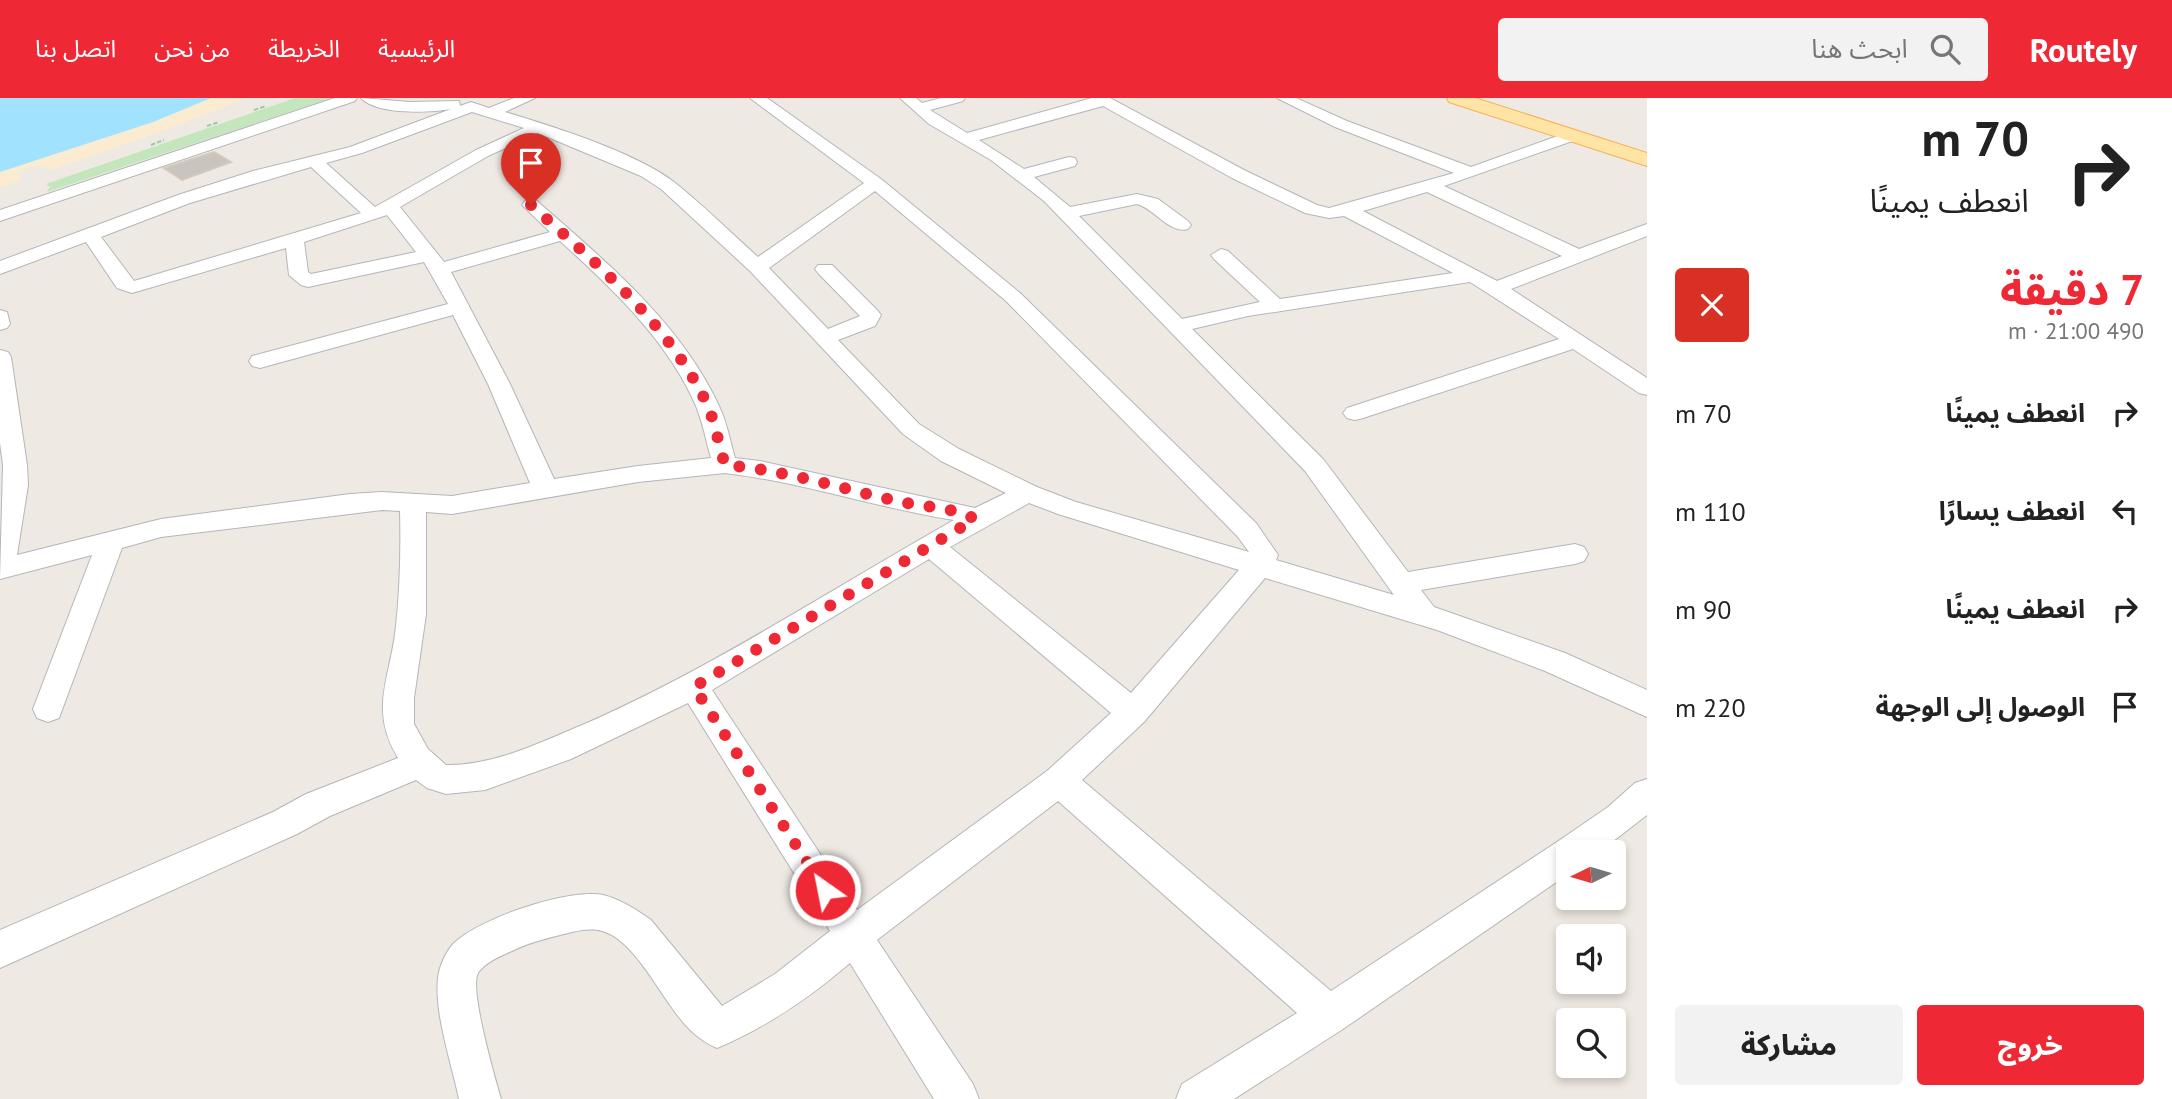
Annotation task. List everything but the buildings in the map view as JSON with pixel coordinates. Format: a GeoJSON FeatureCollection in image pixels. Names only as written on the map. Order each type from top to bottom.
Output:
{"type":"FeatureCollection","features":[{"type":"Feature","properties":{"kind":"main road"},"geometry":{"type":"LineString","coordinates":[[1456,98],[1647,160]]}},
{"type":"Feature","properties":{"kind":"street"},"geometry":{"type":"LineString","coordinates":[[0,216],[350,98]]}},
{"type":"Feature","properties":{"kind":"street"},"geometry":{"type":"LineString","coordinates":[[331,104],[373,101],[439,107],[528,98]]}},
{"type":"Feature","properties":{"kind":"street"},"geometry":{"type":"LineString","coordinates":[[480,1099],[457,980],[459,967],[466,957],[495,939],[568,915],[602,913],[624,922],[662,958],[701,1016],[717,1028],[748,1013],[826,960],[855,935],[1059,781],[1133,713],[1244,581],[1261,566],[1265,555],[1257,541],[1013,297],[876,183],[757,98]]}},
{"type":"Feature","properties":{"kind":"street"},"geometry":{"type":"LineString","coordinates":[[913,103],[958,98]]}},
{"type":"Feature","properties":{"kind":"street"},"geometry":{"type":"LineString","coordinates":[[1284,98],[1341,124],[1471,173]]}},
{"type":"Feature","properties":{"kind":"street"},"geometry":{"type":"LineString","coordinates":[[967,138],[1102,99],[1238,174],[1311,209],[1329,213],[1348,210],[1471,173],[1572,136]]}},
{"type":"Feature","properties":{"kind":"street"},"geometry":{"type":"LineString","coordinates":[[913,103],[934,121],[967,138],[1021,175],[1066,213],[1314,465],[1425,616]]}},
{"type":"Feature","properties":{"kind":"street"},"geometry":{"type":"LineString","coordinates":[[0,268],[184,199],[248,178],[356,150],[471,104],[614,157],[658,179],[757,267],[911,429],[950,455],[1028,493],[1425,616],[1556,662],[1647,704]]}},
{"type":"Feature","properties":{"kind":"street"},"geometry":{"type":"LineString","coordinates":[[90,235],[124,284],[132,287],[294,240],[382,211],[482,153],[538,127]]}},
{"type":"Feature","properties":{"kind":"street"},"geometry":{"type":"LineString","coordinates":[[316,162],[382,211],[435,262],[499,384],[546,490]]}},
{"type":"Feature","properties":{"kind":"street"},"geometry":{"type":"LineString","coordinates":[[1021,175],[1069,162]]}},
{"type":"Feature","properties":{"kind":"street"},"geometry":{"type":"LineString","coordinates":[[141,168],[184,199]]}},
{"type":"Feature","properties":{"kind":"street"},"geometry":{"type":"LineString","coordinates":[[757,267],[876,183]]}},
{"type":"Feature","properties":{"kind":"street"},"geometry":{"type":"LineString","coordinates":[[1429,186],[1578,256]]}},
{"type":"Feature","properties":{"kind":"street"},"geometry":{"type":"LineString","coordinates":[[1066,213],[1146,200],[1182,225]]}},
{"type":"Feature","properties":{"kind":"street"},"geometry":{"type":"LineString","coordinates":[[531,205],[617,283],[674,349],[707,405],[725,465]]}},
{"type":"Feature","properties":{"kind":"street"},"geometry":{"type":"LineString","coordinates":[[1348,210],[1496,288],[1645,383]]}},
{"type":"Feature","properties":{"kind":"street"},"geometry":{"type":"LineString","coordinates":[[1496,288],[1647,230]]}},
{"type":"Feature","properties":{"kind":"street"},"geometry":{"type":"LineString","coordinates":[[294,240],[299,275],[308,281],[435,262],[564,234]]}},
{"type":"Feature","properties":{"kind":"street"},"geometry":{"type":"LineString","coordinates":[[1221,255],[1276,306]]}},
{"type":"Feature","properties":{"kind":"street"},"geometry":{"type":"LineString","coordinates":[[824,338],[868,322],[871,315],[825,269]]}},
{"type":"Feature","properties":{"kind":"street"},"geometry":{"type":"LineString","coordinates":[[1178,326],[1276,306],[1472,276]]}},
{"type":"Feature","properties":{"kind":"street"},"geometry":{"type":"LineString","coordinates":[[260,361],[460,307]]}},
{"type":"Feature","properties":{"kind":"street"},"geometry":{"type":"LineString","coordinates":[[0,316],[0,324]]}},
{"type":"Feature","properties":{"kind":"street"},"geometry":{"type":"LineString","coordinates":[[1356,413],[1436,388],[1485,368],[1576,341]]}},
{"type":"Feature","properties":{"kind":"street"},"geometry":{"type":"LineString","coordinates":[[0,357],[7,466],[15,485],[1,569],[161,528],[350,503],[382,501],[452,505],[638,474],[725,465],[760,469],[921,506],[961,512],[975,519]]}},
{"type":"Feature","properties":{"kind":"street"},"geometry":{"type":"LineString","coordinates":[[413,504],[415,552],[410,633],[402,669],[398,726],[401,735],[421,763],[439,778],[461,779],[492,773],[542,757],[694,687],[975,519],[1028,493]]}},
{"type":"Feature","properties":{"kind":"street"},"geometry":{"type":"LineString","coordinates":[[48,709],[112,539]]}},
{"type":"Feature","properties":{"kind":"street"},"geometry":{"type":"LineString","coordinates":[[931,546],[1133,713]]}},
{"type":"Feature","properties":{"kind":"street"},"geometry":{"type":"LineString","coordinates":[[1402,583],[1575,554]]}},
{"type":"Feature","properties":{"kind":"street"},"geometry":{"type":"LineString","coordinates":[[694,687],[958,1099]]}},
{"type":"Feature","properties":{"kind":"street"},"geometry":{"type":"LineString","coordinates":[[0,949],[285,823],[318,805],[421,763]]}},
{"type":"Feature","properties":{"kind":"street"},"geometry":{"type":"LineString","coordinates":[[1059,781],[1329,1015]]}},
{"type":"Feature","properties":{"kind":"street"},"geometry":{"type":"LineString","coordinates":[[1588,840],[1620,818],[1647,794]]}},
{"type":"Feature","properties":{"kind":"street"},"geometry":{"type":"LineString","coordinates":[[1197,1099],[1329,1015],[1556,862]]}},
{"type":"Feature","properties":{"kind":"path"},"geometry":{"type":"LineString","coordinates":[[254,110],[266,106]]}},
{"type":"Feature","properties":{"kind":"path"},"geometry":{"type":"LineString","coordinates":[[207,126],[219,122]]}},
{"type":"Feature","properties":{"kind":"path"},"geometry":{"type":"LineString","coordinates":[[151,145],[164,140]]}},
{"type":"Feature","properties":{"kind":"green space"},"geometry":{"type":"Polygon","coordinates":[[[295,98],[332,98],[47,192],[50,187],[46,184],[295,98]]]}},
{"type":"Feature","properties":{"kind":"sand"},"geometry":{"type":"Polygon","coordinates":[[[211,98],[247,98],[52,170],[38,166],[29,167],[17,175],[21,180],[0,188],[0,172],[153,122],[211,98]]]}},
{"type":"Feature","properties":{"kind":"water"},"geometry":{"type":"Polygon","coordinates":[[[0,98],[211,98],[153,122],[0,172],[0,98]]]}},
{"type":"Feature","properties":{"kind":"route"},"geometry":{"type":"LineString","coordinates":[[531,205],[617,283],[674,349],[707,405],[725,465],[760,469],[921,506],[961,512],[975,519],[694,687],[825,890]]}}]}
